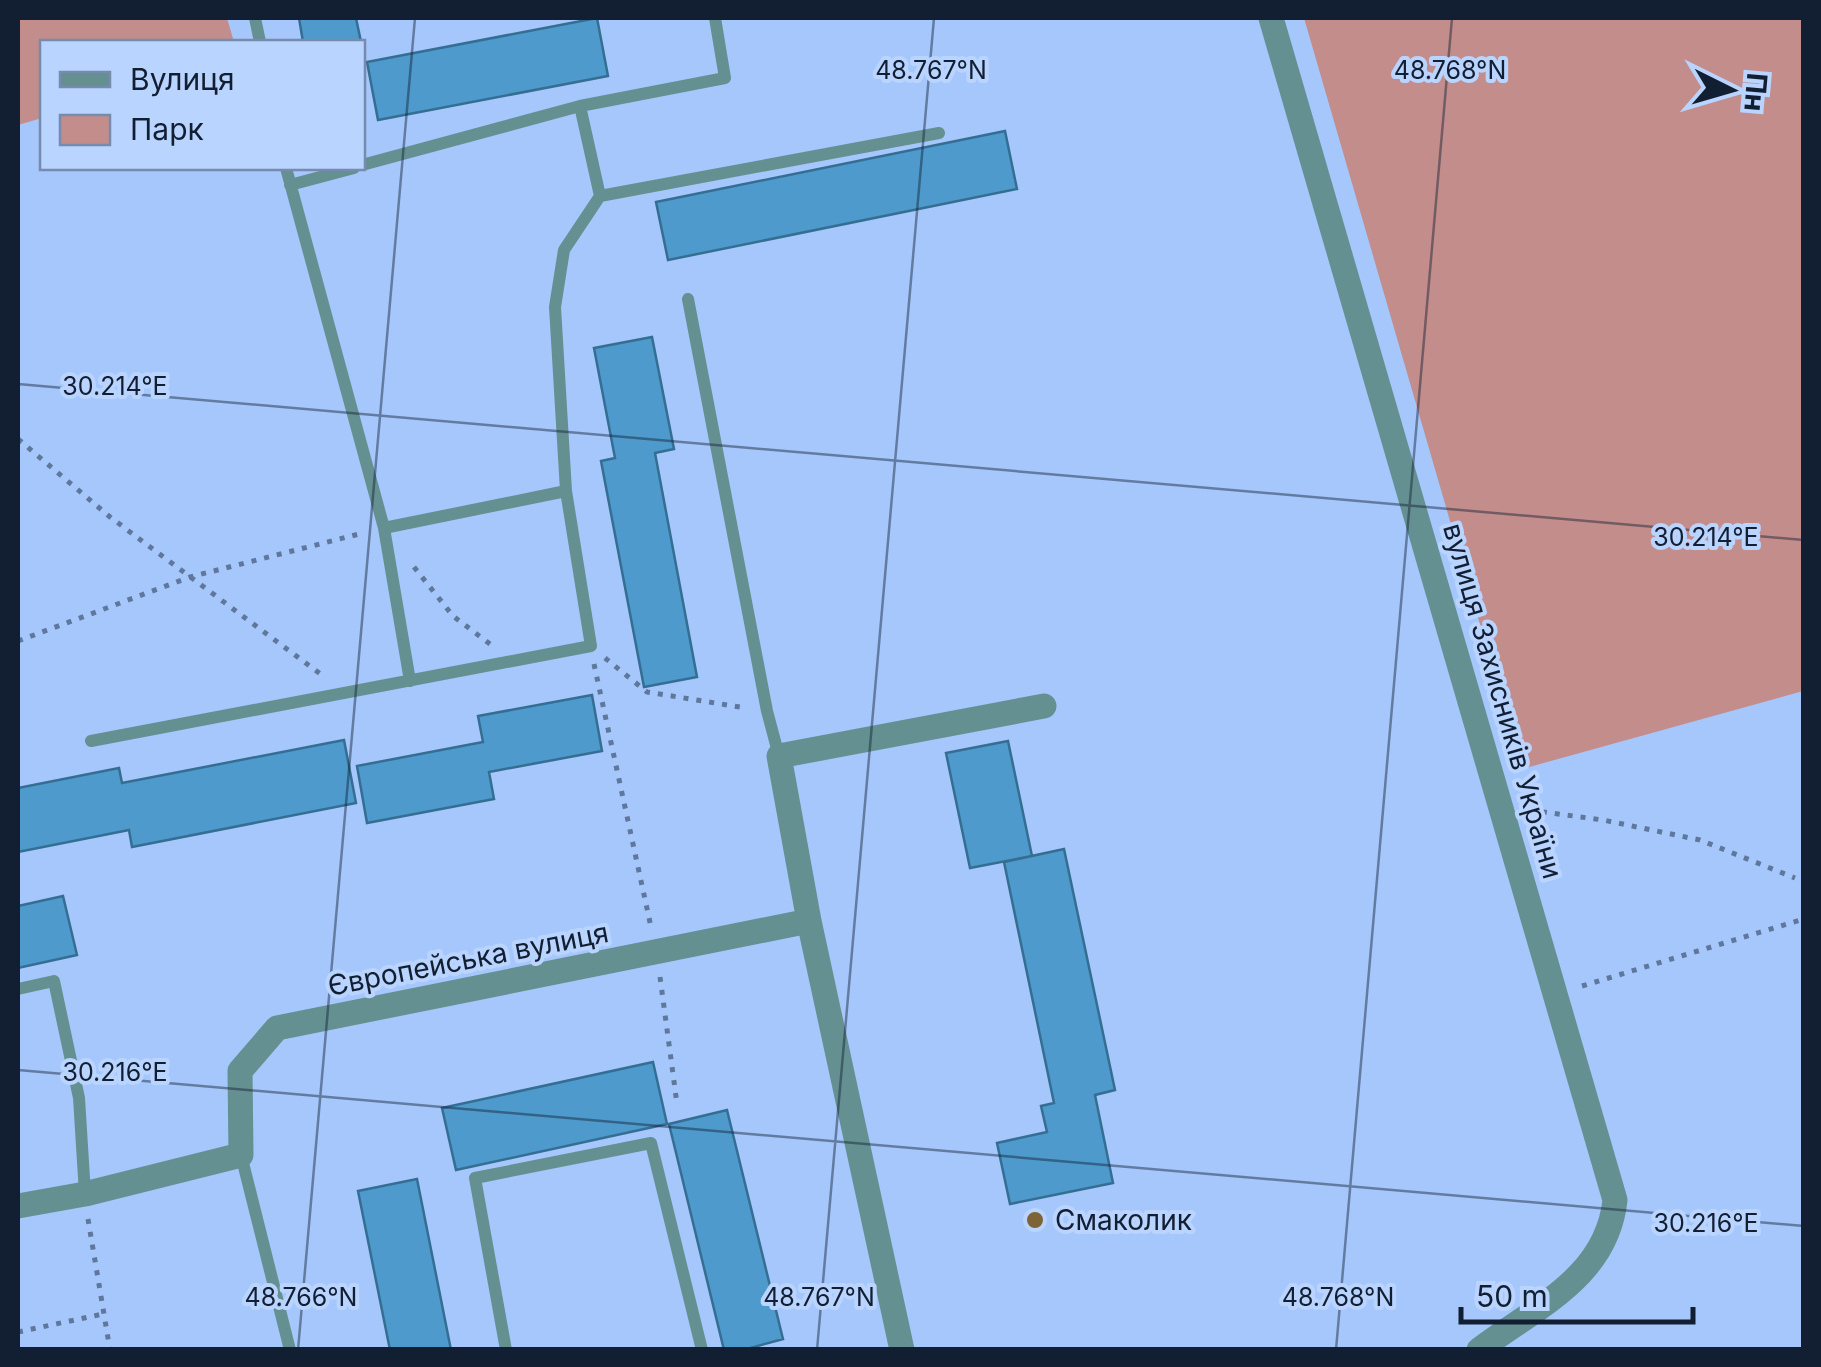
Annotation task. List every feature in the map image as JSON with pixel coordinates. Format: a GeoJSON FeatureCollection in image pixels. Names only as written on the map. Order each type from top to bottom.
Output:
{"type":"FeatureCollection","features":[{"type":"Feature","properties":{"kind":"street","name":"вулиця Захисників України"},"geometry":{"type":"LineString","coordinates":[[1271,18],[1616,1200],[1606,1241],[1577,1279],[1479,1350]]}},
{"type":"Feature","properties":{"kind":"street"},"geometry":{"type":"LineString","coordinates":[[902,1350],[809,921],[778,756],[1044,706]]}},
{"type":"Feature","properties":{"kind":"street","name":"Європейська вулиця"},"geometry":{"type":"LineString","coordinates":[[241,1155],[240,1071],[276,1028],[809,921]]}},
{"type":"Feature","properties":{"kind":"street"},"geometry":{"type":"LineString","coordinates":[[18,1206],[85,1194],[241,1155]]}},
{"type":"Feature","properties":{"kind":"lane"},"geometry":{"type":"LineString","coordinates":[[365,164],[580,106],[726,78],[715,18]]}},
{"type":"Feature","properties":{"kind":"lane"},"geometry":{"type":"LineString","coordinates":[[580,106],[600,196]]}},
{"type":"Feature","properties":{"kind":"lane"},"geometry":{"type":"LineString","coordinates":[[91,741],[590,646],[566,491],[555,307],[564,250],[600,196],[940,134]]}},
{"type":"Feature","properties":{"kind":"lane"},"geometry":{"type":"LineString","coordinates":[[286,170],[384,528],[410,681]]}},
{"type":"Feature","properties":{"kind":"lane"},"geometry":{"type":"LineString","coordinates":[[290,184],[346,170]]}},
{"type":"Feature","properties":{"kind":"lane"},"geometry":{"type":"LineString","coordinates":[[688,299],[778,756]]}},
{"type":"Feature","properties":{"kind":"lane"},"geometry":{"type":"LineString","coordinates":[[384,528],[566,491]]}},
{"type":"Feature","properties":{"kind":"lane"},"geometry":{"type":"LineString","coordinates":[[18,989],[54,981],[78,1098],[85,1194]]}},
{"type":"Feature","properties":{"kind":"lane"},"geometry":{"type":"LineString","coordinates":[[506,1350],[475,1178],[652,1143],[702,1350]]}},
{"type":"Feature","properties":{"kind":"lane"},"geometry":{"type":"LineString","coordinates":[[241,1155],[290,1350]]}},
{"type":"Feature","properties":{"kind":"path"},"geometry":{"type":"LineString","coordinates":[[18,439],[110,517],[346,693]]}},
{"type":"Feature","properties":{"kind":"path"},"geometry":{"type":"LineString","coordinates":[[18,640],[190,578],[384,528],[453,616],[512,662]]}},
{"type":"Feature","properties":{"kind":"path"},"geometry":{"type":"LineString","coordinates":[[590,646],[647,692],[767,711]]}},
{"type":"Feature","properties":{"kind":"path"},"geometry":{"type":"LineString","coordinates":[[590,646],[657,952],[676,1104]]}},
{"type":"Feature","properties":{"kind":"path"},"geometry":{"type":"LineString","coordinates":[[1516,809],[1603,820],[1700,840],[1794,878]]}},
{"type":"Feature","properties":{"kind":"path"},"geometry":{"type":"LineString","coordinates":[[1572,990],[1804,919]]}},
{"type":"Feature","properties":{"kind":"path"},"geometry":{"type":"LineString","coordinates":[[85,1194],[110,1350]]}},
{"type":"Feature","properties":{"kind":"path"},"geometry":{"type":"LineString","coordinates":[[18,1332],[103,1314]]}},
{"type":"Feature","properties":{"kind":"green space"},"geometry":{"type":"Polygon","coordinates":[[[18,18],[227,18],[233,40],[40,40],[40,119],[18,125],[18,18]]]}},
{"type":"Feature","properties":{"kind":"green space"},"geometry":{"type":"Polygon","coordinates":[[[1304,18],[1803,18],[1803,691],[1522,769],[1304,18]]]}},
{"type":"Feature","properties":{"kind":"building"},"geometry":{"type":"Polygon","coordinates":[[[299,18],[356,18],[361,40],[303,40],[299,18]]]}},
{"type":"Feature","properties":{"kind":"building"},"geometry":{"type":"Polygon","coordinates":[[[597,18],[608,76],[378,120],[367,62],[597,18]]]}},
{"type":"Feature","properties":{"kind":"building"},"geometry":{"type":"Polygon","coordinates":[[[1005,131],[1017,189],[668,260],[656,202],[1005,131]]]}},
{"type":"Feature","properties":{"kind":"building"},"geometry":{"type":"Polygon","coordinates":[[[652,337],[674,449],[655,453],[697,677],[644,687],[601,461],[615,458],[594,348],[652,337]]]}},
{"type":"Feature","properties":{"kind":"building"},"geometry":{"type":"Polygon","coordinates":[[[592,695],[602,751],[489,772],[494,799],[367,823],[357,766],[483,742],[478,716],[592,695]]]}},
{"type":"Feature","properties":{"kind":"building"},"geometry":{"type":"Polygon","coordinates":[[[344,740],[356,803],[132,847],[129,830],[18,852],[18,788],[119,768],[122,783],[344,740]]]}},
{"type":"Feature","properties":{"kind":"building"},"geometry":{"type":"Polygon","coordinates":[[[1008,741],[1032,856],[970,868],[946,753],[1008,741]]]}},
{"type":"Feature","properties":{"kind":"building"},"geometry":{"type":"Polygon","coordinates":[[[1064,849],[1115,1090],[1095,1095],[1113,1183],[1010,1204],[997,1143],[1047,1132],[1041,1106],[1054,1103],[1004,862],[1064,849]]]}},
{"type":"Feature","properties":{"kind":"building"},"geometry":{"type":"Polygon","coordinates":[[[63,896],[77,955],[18,968],[18,906],[63,896]]]}},
{"type":"Feature","properties":{"kind":"building"},"geometry":{"type":"Polygon","coordinates":[[[653,1062],[667,1124],[456,1170],[442,1108],[653,1062]]]}},
{"type":"Feature","properties":{"kind":"building"},"geometry":{"type":"Polygon","coordinates":[[[727,1110],[783,1339],[743,1350],[724,1350],[669,1124],[727,1110]]]}},
{"type":"Feature","properties":{"kind":"building"},"geometry":{"type":"Polygon","coordinates":[[[417,1179],[451,1350],[390,1350],[358,1191],[417,1179]]]}},
{"type":"Feature","properties":{"kind":"place","name":"Смаколик"},"geometry":{"type":"Point","coordinates":[1035,1220]}}]}
